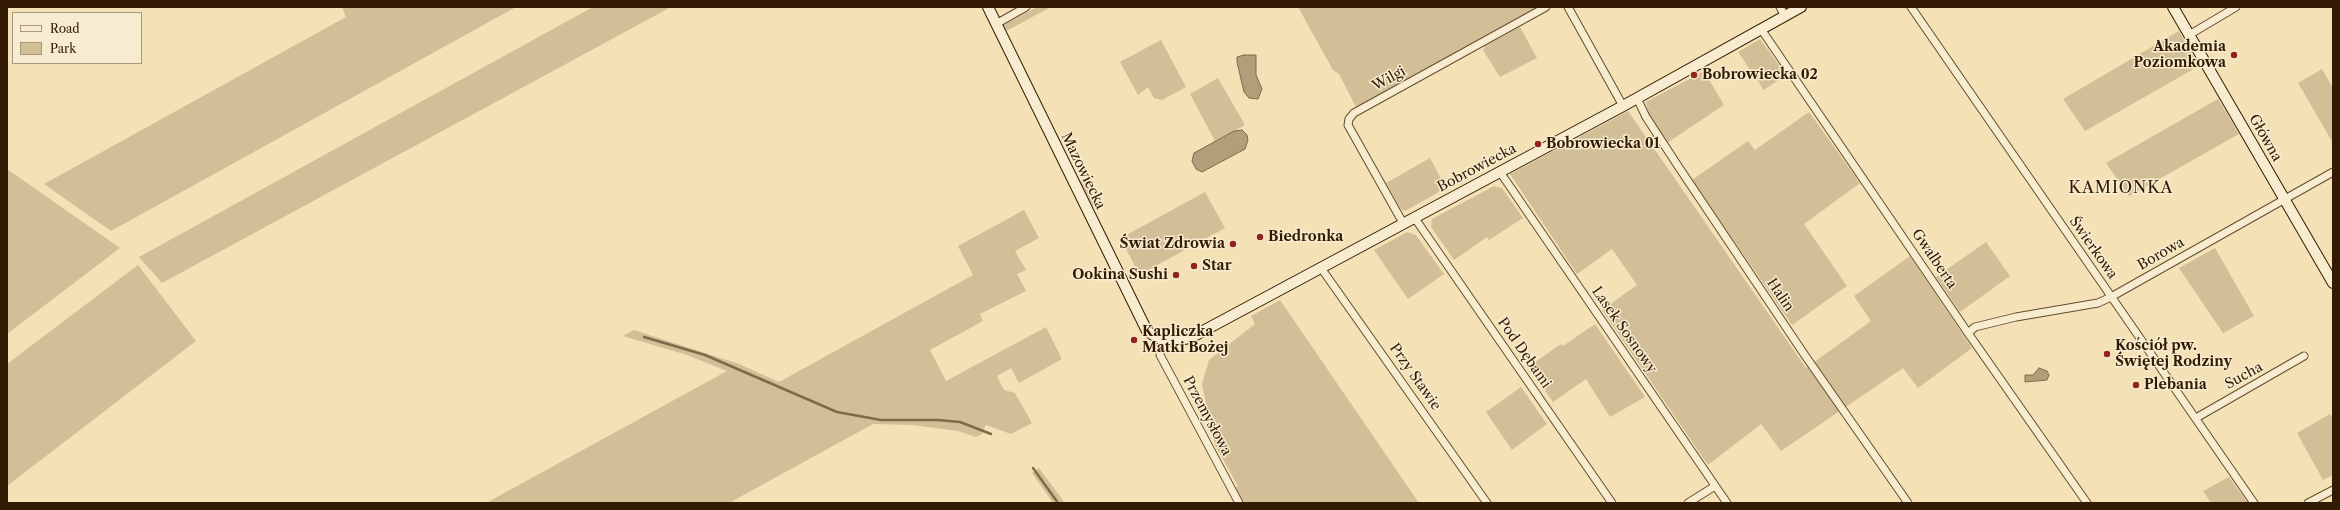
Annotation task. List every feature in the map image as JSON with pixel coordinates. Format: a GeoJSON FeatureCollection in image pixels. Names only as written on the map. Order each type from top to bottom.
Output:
{"type":"FeatureCollection","features":[{"type":"Feature","properties":{"kind":"street","name":"Mazowiecka"},"geometry":{"type":"LineString","coordinates":[[988,7],[1147,331],[1162,340]]}},
{"type":"Feature","properties":{"kind":"street"},"geometry":{"type":"LineString","coordinates":[[996,24],[1026,7]]}},
{"type":"Feature","properties":{"kind":"street","name":"Wilgi"},"geometry":{"type":"LineString","coordinates":[[1402,223],[1348,125],[1350,118],[1354,113],[1546,7]]}},
{"type":"Feature","properties":{"kind":"street"},"geometry":{"type":"LineString","coordinates":[[1568,7],[1623,106]]}},
{"type":"Feature","properties":{"kind":"street","name":"Bobrowiecka"},"geometry":{"type":"LineString","coordinates":[[1162,340],[1179,341],[1190,338],[1402,223],[1623,106],[1762,29],[1783,11],[1801,7]]}},
{"type":"Feature","properties":{"kind":"street","name":"Świerkowa"},"geometry":{"type":"LineString","coordinates":[[1911,7],[2254,503]]}},
{"type":"Feature","properties":{"kind":"street","name":"Główna"},"geometry":{"type":"LineString","coordinates":[[2173,7],[2333,283]]}},
{"type":"Feature","properties":{"kind":"street"},"geometry":{"type":"LineString","coordinates":[[2189,35],[2236,7]]}},
{"type":"Feature","properties":{"kind":"street","name":"Gwalberta"},"geometry":{"type":"LineString","coordinates":[[1762,29],[1968,334],[2087,503]]}},
{"type":"Feature","properties":{"kind":"street","name":"Halin"},"geometry":{"type":"LineString","coordinates":[[1637,98],[1646,117],[1682,172],[1804,354],[1908,503]]}},
{"type":"Feature","properties":{"kind":"street","name":"Lasek Sosnowy"},"geometry":{"type":"LineString","coordinates":[[1500,172],[1728,503]]}},
{"type":"Feature","properties":{"kind":"street","name":"Borowa"},"geometry":{"type":"LineString","coordinates":[[1968,334],[1975,327],[2016,317],[2098,303],[2112,297],[2333,172]]}},
{"type":"Feature","properties":{"kind":"street","name":"Pod Dębami"},"geometry":{"type":"LineString","coordinates":[[1414,217],[1612,503]]}},
{"type":"Feature","properties":{"kind":"street","name":"Przy Stawie"},"geometry":{"type":"LineString","coordinates":[[1321,268],[1487,503]]}},
{"type":"Feature","properties":{"kind":"street","name":"Przemysłowa"},"geometry":{"type":"LineString","coordinates":[[1162,340],[1160,355],[1239,503]]}},
{"type":"Feature","properties":{"kind":"street","name":"Sucha"},"geometry":{"type":"LineString","coordinates":[[2196,418],[2304,356]]}},
{"type":"Feature","properties":{"kind":"street"},"geometry":{"type":"LineString","coordinates":[[1688,503],[1715,486]]}},
{"type":"Feature","properties":{"kind":"street"},"geometry":{"type":"LineString","coordinates":[[2308,503],[2333,490]]}},
{"type":"Feature","properties":{"kind":"green space"},"geometry":{"type":"Polygon","coordinates":[[[342,7],[516,7],[111,231],[44,184],[346,17],[342,7]]]}},
{"type":"Feature","properties":{"kind":"green space"},"geometry":{"type":"Polygon","coordinates":[[[593,7],[671,7],[162,283],[139,257],[593,7]]]}},
{"type":"Feature","properties":{"kind":"green space"},"geometry":{"type":"Polygon","coordinates":[[[1037,7],[1051,7],[1006,31],[1004,25],[1037,7]]]}},
{"type":"Feature","properties":{"kind":"green space"},"geometry":{"type":"Polygon","coordinates":[[[1298,7],[1542,7],[1357,109],[1339,74],[1333,70],[1298,7]]]}},
{"type":"Feature","properties":{"kind":"green space"},"geometry":{"type":"Polygon","coordinates":[[[1520,27],[1537,58],[1500,77],[1483,50],[1485,46],[1520,27]]]}},
{"type":"Feature","properties":{"kind":"green space"},"geometry":{"type":"Polygon","coordinates":[[[2179,31],[2199,66],[2085,131],[2063,99],[2179,31]]]}},
{"type":"Feature","properties":{"kind":"green space"},"geometry":{"type":"Polygon","coordinates":[[[1760,39],[1786,75],[1764,90],[1738,52],[1760,39]]]}},
{"type":"Feature","properties":{"kind":"green space"},"geometry":{"type":"Polygon","coordinates":[[[1161,40],[1186,87],[1162,100],[1154,98],[1148,87],[1138,95],[1120,62],[1161,40]]]}},
{"type":"Feature","properties":{"kind":"green space"},"geometry":{"type":"Polygon","coordinates":[[[2322,69],[2333,88],[2333,143],[2298,83],[2322,69]]]}},
{"type":"Feature","properties":{"kind":"green space"},"geometry":{"type":"Polygon","coordinates":[[[1704,71],[1724,105],[1667,143],[1649,114],[1646,102],[1704,71]]]}},
{"type":"Feature","properties":{"kind":"green space"},"geometry":{"type":"Polygon","coordinates":[[[1218,78],[1245,125],[1215,141],[1190,94],[1218,78]]]}},
{"type":"Feature","properties":{"kind":"green space"},"geometry":{"type":"Polygon","coordinates":[[[2218,99],[2239,134],[2129,196],[2106,163],[2218,99]]]}},
{"type":"Feature","properties":{"kind":"green space"},"geometry":{"type":"Polygon","coordinates":[[[1628,111],[1806,368],[1871,321],[1854,296],[1910,256],[1972,348],[1918,388],[1903,368],[1781,451],[1761,424],[1708,465],[1602,310],[1637,285],[1612,249],[1577,274],[1510,174],[1628,111]]]}},
{"type":"Feature","properties":{"kind":"green space"},"geometry":{"type":"Polygon","coordinates":[[[1809,112],[1860,183],[1804,224],[1847,286],[1792,325],[1692,180],[1748,141],[1755,150],[1809,112]]]}},
{"type":"Feature","properties":{"kind":"green space"},"geometry":{"type":"Polygon","coordinates":[[[1430,158],[1446,188],[1405,211],[1401,209],[1386,183],[1430,158]]]}},
{"type":"Feature","properties":{"kind":"green space"},"geometry":{"type":"Polygon","coordinates":[[[7,169],[120,248],[7,334],[7,169]]]}},
{"type":"Feature","properties":{"kind":"green space"},"geometry":{"type":"Polygon","coordinates":[[[1086,178],[1099,204],[1093,207],[1080,181],[1086,178]]]}},
{"type":"Feature","properties":{"kind":"green space"},"geometry":{"type":"Polygon","coordinates":[[[1494,186],[1502,188],[1523,218],[1489,240],[1487,237],[1454,260],[1431,227],[1432,219],[1494,186]]]}},
{"type":"Feature","properties":{"kind":"green space"},"geometry":{"type":"Polygon","coordinates":[[[1205,192],[1225,228],[1139,275],[1121,238],[1205,192]]]}},
{"type":"Feature","properties":{"kind":"green space"},"geometry":{"type":"Polygon","coordinates":[[[1024,210],[1039,238],[1015,251],[1026,270],[1017,274],[1026,291],[980,314],[983,321],[930,350],[946,381],[1046,327],[1062,359],[1019,383],[1011,368],[997,376],[1004,390],[1015,393],[1032,423],[1011,434],[986,425],[982,434],[976,437],[958,431],[912,425],[873,424],[729,503],[486,503],[727,371],[687,355],[623,336],[634,330],[739,364],[779,382],[973,275],[958,246],[1024,210]]]}},
{"type":"Feature","properties":{"kind":"green space"},"geometry":{"type":"Polygon","coordinates":[[[1407,232],[1416,235],[1444,274],[1408,299],[1374,250],[1407,232]]]}},
{"type":"Feature","properties":{"kind":"green space"},"geometry":{"type":"Polygon","coordinates":[[[1986,242],[2010,276],[1960,312],[1936,277],[1986,242]]]}},
{"type":"Feature","properties":{"kind":"green space"},"geometry":{"type":"Polygon","coordinates":[[[2215,248],[2254,316],[2223,333],[2179,268],[2215,248]]]}},
{"type":"Feature","properties":{"kind":"green space"},"geometry":{"type":"Polygon","coordinates":[[[138,265],[196,341],[7,486],[7,364],[138,265]]]}},
{"type":"Feature","properties":{"kind":"green space"},"geometry":{"type":"Polygon","coordinates":[[[1280,300],[1419,503],[1242,503],[1234,488],[1238,486],[1215,445],[1202,384],[1209,360],[1255,324],[1251,316],[1280,300]]]}},
{"type":"Feature","properties":{"kind":"green space"},"geometry":{"type":"Polygon","coordinates":[[[1595,324],[1645,397],[1610,417],[1586,379],[1553,402],[1528,367],[1561,344],[1563,346],[1595,324]]]}},
{"type":"Feature","properties":{"kind":"green space"},"geometry":{"type":"Polygon","coordinates":[[[1521,387],[1547,424],[1512,450],[1486,412],[1521,387]]]}},
{"type":"Feature","properties":{"kind":"green space"},"geometry":{"type":"Polygon","coordinates":[[[2330,414],[2333,419],[2333,475],[2323,480],[2297,433],[2330,414]]]}},
{"type":"Feature","properties":{"kind":"green space"},"geometry":{"type":"Polygon","coordinates":[[[1039,468],[1065,503],[1053,503],[1032,473],[1039,468]]]}},
{"type":"Feature","properties":{"kind":"green space"},"geometry":{"type":"Polygon","coordinates":[[[2229,477],[2248,503],[2211,503],[2203,491],[2229,477]]]}},
{"type":"Feature","properties":{"kind":"shaded area"},"geometry":{"type":"Polygon","coordinates":[[[1244,55],[1256,55],[1256,75],[1262,89],[1258,99],[1249,98],[1244,92],[1237,57],[1244,55]]]}},
{"type":"Feature","properties":{"kind":"shaded area"},"geometry":{"type":"Polygon","coordinates":[[[1242,130],[1247,135],[1248,140],[1245,149],[1202,172],[1196,169],[1192,161],[1194,153],[1234,131],[1242,130]]]}},
{"type":"Feature","properties":{"kind":"shaded area"},"geometry":{"type":"Polygon","coordinates":[[[2039,368],[2047,371],[2049,375],[2047,380],[2025,382],[2025,375],[2033,375],[2039,368]]]}},
{"type":"Feature","properties":{"kind":"waterway"},"geometry":{"type":"LineString","coordinates":[[644,337],[705,355],[837,412],[881,420],[938,420],[960,422],[991,434]]}},
{"type":"Feature","properties":{"kind":"waterway"},"geometry":{"type":"LineString","coordinates":[[1033,468],[1058,503]]}},
{"type":"Feature","properties":{"kind":"place","name":"Akademia Poziomkowa"},"geometry":{"type":"Point","coordinates":[2234,55]}},
{"type":"Feature","properties":{"kind":"place","name":"Bobrowiecka 02"},"geometry":{"type":"Point","coordinates":[1694,75]}},
{"type":"Feature","properties":{"kind":"place","name":"Bobrowiecka 01"},"geometry":{"type":"Point","coordinates":[1538,144]}},
{"type":"Feature","properties":{"kind":"place","name":"Biedronka"},"geometry":{"type":"Point","coordinates":[1260,237]}},
{"type":"Feature","properties":{"kind":"place","name":"Świat Zdrowia"},"geometry":{"type":"Point","coordinates":[1233,244]}},
{"type":"Feature","properties":{"kind":"place","name":"Star"},"geometry":{"type":"Point","coordinates":[1194,266]}},
{"type":"Feature","properties":{"kind":"place","name":"Ookina Sushi"},"geometry":{"type":"Point","coordinates":[1176,275]}},
{"type":"Feature","properties":{"kind":"place","name":"Kapliczka Matki Bożej"},"geometry":{"type":"Point","coordinates":[1134,340]}},
{"type":"Feature","properties":{"kind":"place","name":"Kościół pw. Świętej Rodziny"},"geometry":{"type":"Point","coordinates":[2107,354]}},
{"type":"Feature","properties":{"kind":"place","name":"Plebania"},"geometry":{"type":"Point","coordinates":[2136,385]}},
{"type":"Feature","properties":{"kind":"district","name":"KAMIONKA"},"geometry":{"type":"Point","coordinates":[2121,188]}}]}
